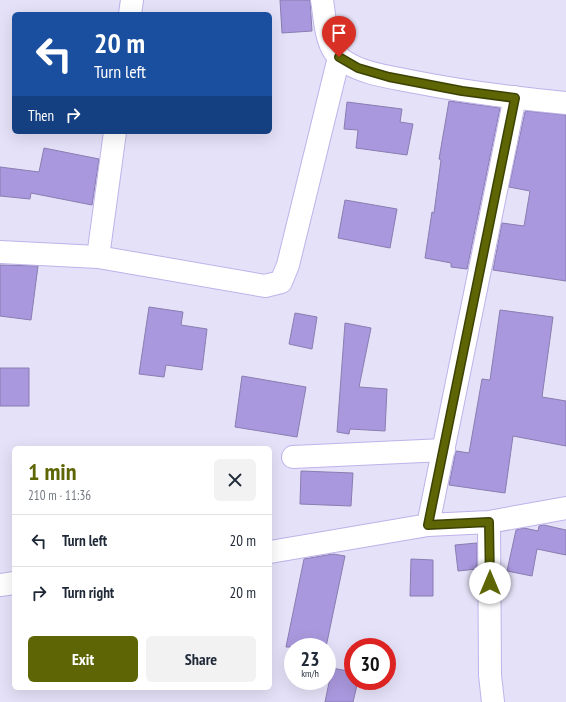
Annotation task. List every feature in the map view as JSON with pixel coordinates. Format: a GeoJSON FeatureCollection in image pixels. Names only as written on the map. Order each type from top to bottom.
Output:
{"type":"FeatureCollection","features":[{"type":"Feature","properties":{"kind":"street"},"geometry":{"type":"LineString","coordinates":[[130,12],[132,0]]}},
{"type":"Feature","properties":{"kind":"street"},"geometry":{"type":"LineString","coordinates":[[322,0],[332,46],[339,57],[358,68],[389,77],[462,91],[566,103]]}},
{"type":"Feature","properties":{"kind":"street"},"geometry":{"type":"LineString","coordinates":[[0,252],[98,257],[264,286],[281,282],[288,265],[339,57]]}},
{"type":"Feature","properties":{"kind":"street"},"geometry":{"type":"LineString","coordinates":[[428,525],[515,98]]}},
{"type":"Feature","properties":{"kind":"street"},"geometry":{"type":"LineString","coordinates":[[98,257],[115,134]]}},
{"type":"Feature","properties":{"kind":"street"},"geometry":{"type":"LineString","coordinates":[[293,457],[444,450]]}},
{"type":"Feature","properties":{"kind":"street"},"geometry":{"type":"LineString","coordinates":[[272,552],[428,525],[489,522],[566,507]]}},
{"type":"Feature","properties":{"kind":"street"},"geometry":{"type":"LineString","coordinates":[[489,522],[490,674],[493,702]]}},
{"type":"Feature","properties":{"kind":"street"},"geometry":{"type":"LineString","coordinates":[[0,585],[12,583]]}},
{"type":"Feature","properties":{"kind":"building"},"geometry":{"type":"Polygon","coordinates":[[[280,0],[310,0],[312,31],[282,33],[280,0]]]}},
{"type":"Feature","properties":{"kind":"building"},"geometry":{"type":"Polygon","coordinates":[[[449,101],[500,108],[467,269],[451,267],[451,263],[425,258],[432,212],[434,213],[441,160],[439,159],[449,101]]]}},
{"type":"Feature","properties":{"kind":"building"},"geometry":{"type":"Polygon","coordinates":[[[347,102],[402,109],[400,122],[413,124],[407,155],[356,148],[358,130],[344,129],[347,102]]]}},
{"type":"Feature","properties":{"kind":"building"},"geometry":{"type":"Polygon","coordinates":[[[525,112],[566,115],[566,281],[493,270],[502,223],[524,226],[530,191],[509,187],[525,112]]]}},
{"type":"Feature","properties":{"kind":"building"},"geometry":{"type":"Polygon","coordinates":[[[44,148],[99,159],[92,205],[31,193],[30,199],[0,196],[0,167],[39,172],[44,148]]]}},
{"type":"Feature","properties":{"kind":"building"},"geometry":{"type":"Polygon","coordinates":[[[345,200],[397,209],[390,248],[338,238],[345,200]]]}},
{"type":"Feature","properties":{"kind":"building"},"geometry":{"type":"Polygon","coordinates":[[[0,265],[38,266],[31,320],[0,316],[0,265]]]}},
{"type":"Feature","properties":{"kind":"building"},"geometry":{"type":"Polygon","coordinates":[[[149,307],[183,312],[181,325],[207,329],[202,370],[166,365],[164,377],[139,374],[149,307]]]}},
{"type":"Feature","properties":{"kind":"building"},"geometry":{"type":"Polygon","coordinates":[[[500,310],[553,317],[542,397],[566,401],[566,446],[513,436],[505,493],[449,485],[456,451],[469,453],[482,379],[490,380],[500,310]]]}},
{"type":"Feature","properties":{"kind":"building"},"geometry":{"type":"Polygon","coordinates":[[[295,313],[317,317],[312,349],[289,344],[295,313]]]}},
{"type":"Feature","properties":{"kind":"building"},"geometry":{"type":"Polygon","coordinates":[[[345,323],[371,328],[359,387],[387,389],[385,431],[350,429],[349,434],[337,432],[345,323]]]}},
{"type":"Feature","properties":{"kind":"building"},"geometry":{"type":"Polygon","coordinates":[[[0,368],[29,368],[29,406],[0,406],[0,368]]]}},
{"type":"Feature","properties":{"kind":"building"},"geometry":{"type":"Polygon","coordinates":[[[242,376],[306,387],[297,437],[235,427],[242,376]]]}},
{"type":"Feature","properties":{"kind":"building"},"geometry":{"type":"Polygon","coordinates":[[[301,471],[353,473],[351,506],[300,504],[301,471]]]}},
{"type":"Feature","properties":{"kind":"building"},"geometry":{"type":"Polygon","coordinates":[[[544,525],[566,530],[566,555],[537,549],[532,576],[507,571],[516,530],[524,528],[538,531],[539,526],[544,525]]]}},
{"type":"Feature","properties":{"kind":"building"},"geometry":{"type":"Polygon","coordinates":[[[477,543],[477,569],[458,571],[455,545],[477,543]]]}},
{"type":"Feature","properties":{"kind":"building"},"geometry":{"type":"Polygon","coordinates":[[[333,554],[345,556],[328,638],[288,638],[304,559],[333,554]]]}},
{"type":"Feature","properties":{"kind":"building"},"geometry":{"type":"Polygon","coordinates":[[[411,559],[433,560],[433,596],[410,596],[411,559]]]}},
{"type":"Feature","properties":{"kind":"building"},"geometry":{"type":"Polygon","coordinates":[[[336,669],[344,670],[344,690],[356,690],[353,702],[325,702],[327,690],[336,690],[336,669]]]}},
{"type":"Feature","properties":{"kind":"route"},"geometry":{"type":"LineString","coordinates":[[339,57],[358,68],[371,73],[462,91],[515,98],[428,525],[489,522],[490,583]]}}]}
